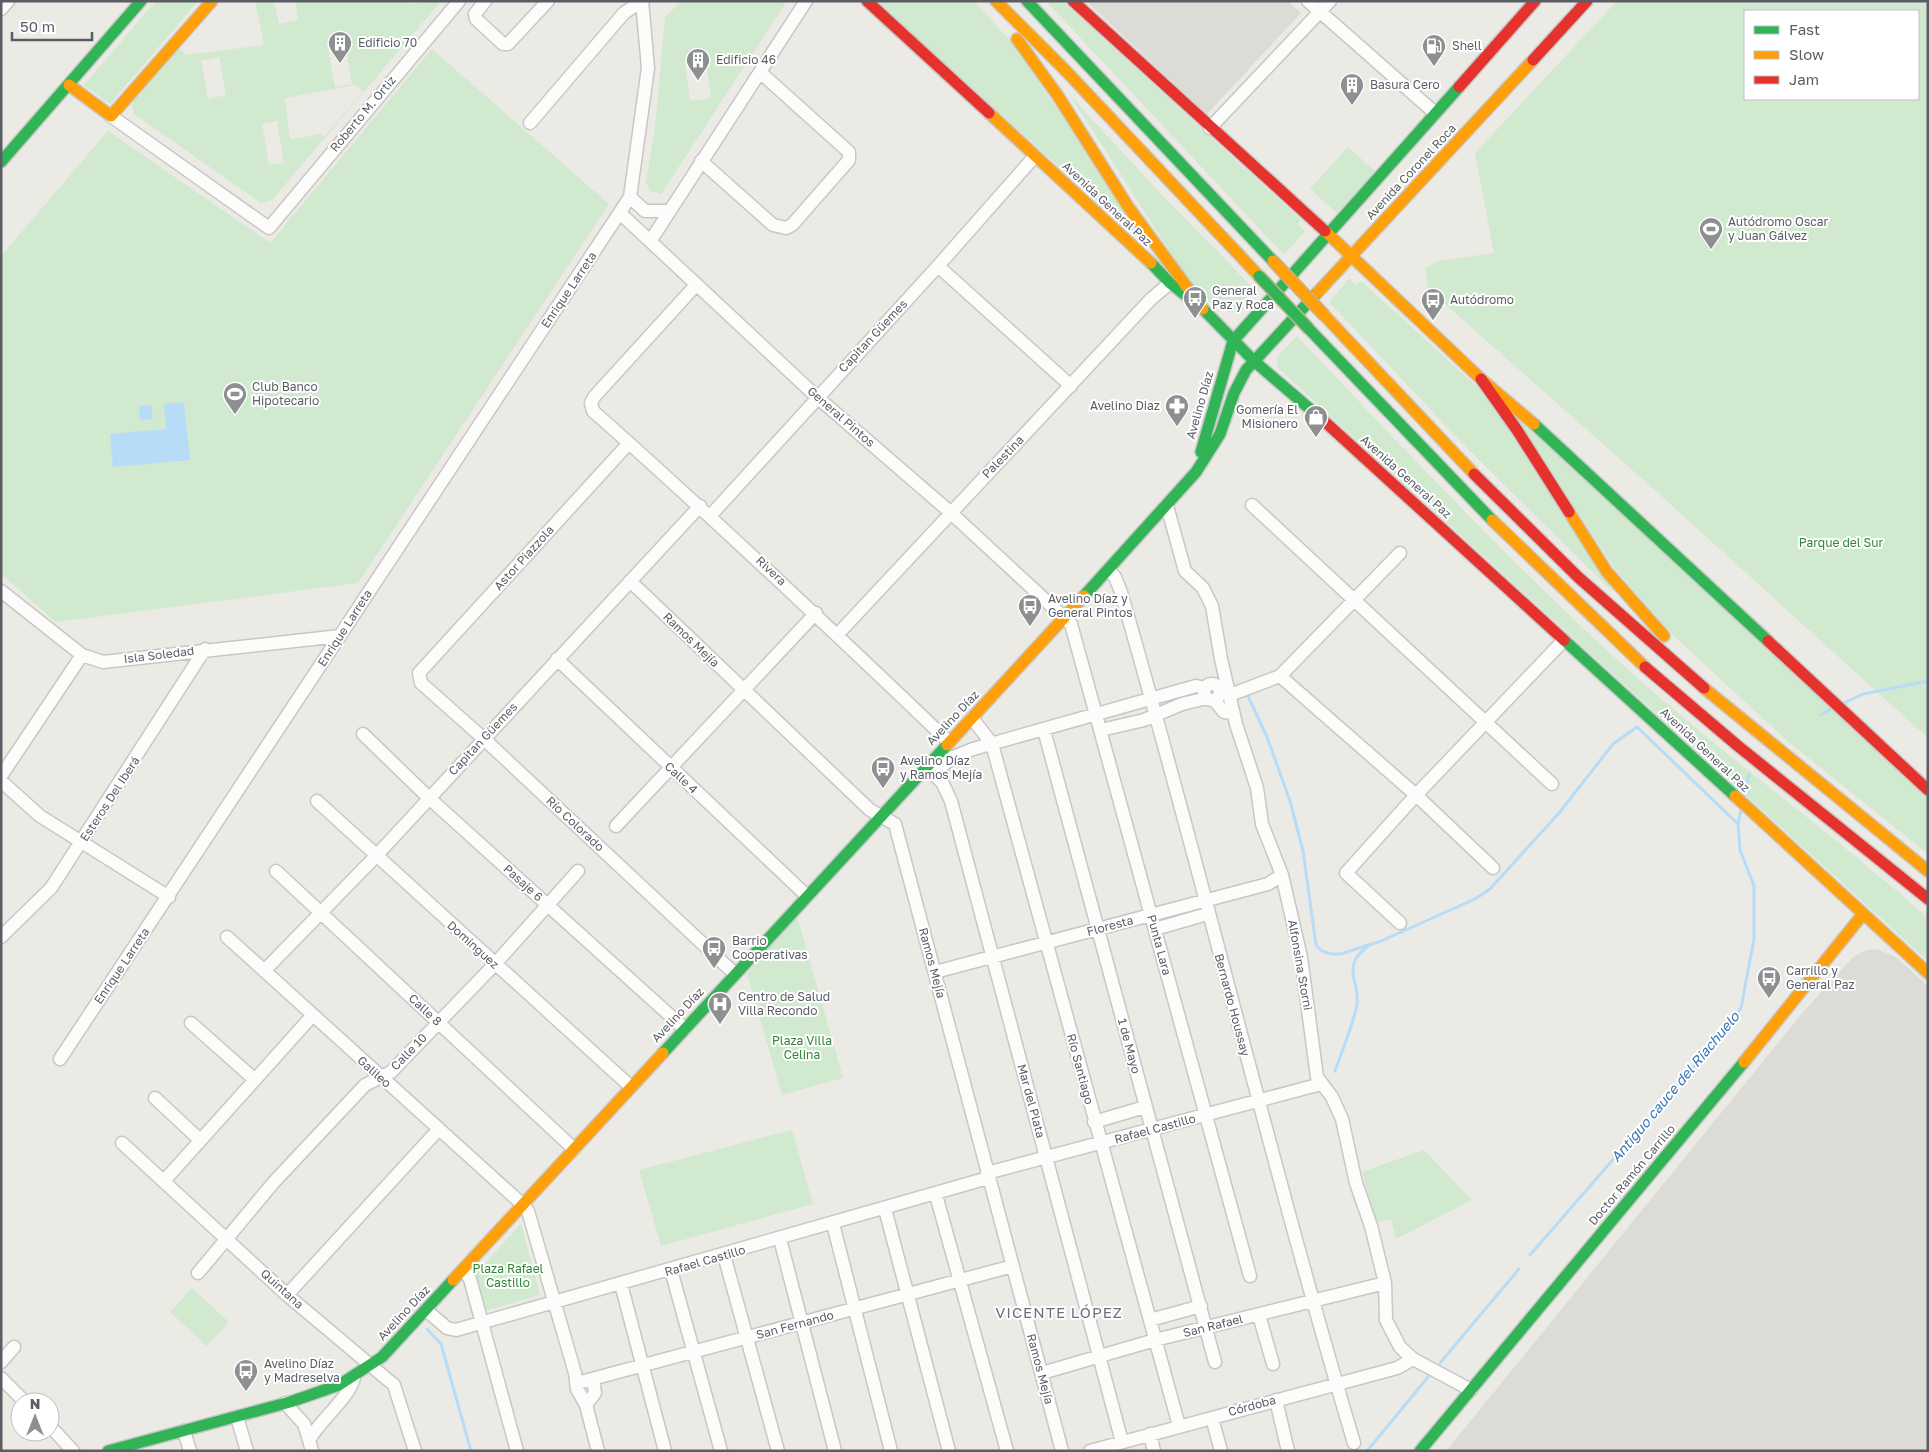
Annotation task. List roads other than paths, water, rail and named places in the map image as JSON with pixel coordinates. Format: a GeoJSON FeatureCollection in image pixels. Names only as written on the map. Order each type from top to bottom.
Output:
{"type":"FeatureCollection","features":[{"type":"Feature","properties":{"kind":"main road"},"geometry":{"type":"LineString","coordinates":[[1,162],[141,1]]}},
{"type":"Feature","properties":{"kind":"main road"},"geometry":{"type":"LineString","coordinates":[[69,85],[111,116],[212,1]]}},
{"type":"Feature","properties":{"kind":"main road","name":"Avenida General Paz"},"geometry":{"type":"LineString","coordinates":[[867,1],[1170,283],[1203,309],[1254,361],[1342,436],[1928,973]]}},
{"type":"Feature","properties":{"kind":"main road"},"geometry":{"type":"LineString","coordinates":[[990,1],[1058,96],[1129,208],[1203,309]]}},
{"type":"Feature","properties":{"kind":"main road","name":"Avenida General Paz"},"geometry":{"type":"LineString","coordinates":[[996,1],[1528,557],[1676,694],[1928,899]]}},
{"type":"Feature","properties":{"kind":"main road"},"geometry":{"type":"LineString","coordinates":[[1027,1],[1103,79],[1444,442],[1572,571],[1676,666],[1762,738],[1928,871]]}},
{"type":"Feature","properties":{"kind":"main road"},"geometry":{"type":"LineString","coordinates":[[1072,1],[1327,233],[1481,379],[1523,414],[1928,790]]}},
{"type":"Feature","properties":{"kind":"main road","name":"Avenida Coronel Roca"},"geometry":{"type":"LineString","coordinates":[[1233,341],[1327,233],[1536,1]]}},
{"type":"Feature","properties":{"kind":"main road","name":"Avenida Coronel Roca"},"geometry":{"type":"LineString","coordinates":[[1254,361],[1587,1]]}},
{"type":"Feature","properties":{"kind":"main road","name":"Avelino Díaz"},"geometry":{"type":"LineString","coordinates":[[1192,477],[1233,341]]}},
{"type":"Feature","properties":{"kind":"main road","name":"Avelino Díaz"},"geometry":{"type":"LineString","coordinates":[[108,1451],[135,1447],[184,1431],[285,1403],[354,1378],[371,1367],[464,1270],[881,816],[930,770],[949,742],[1168,506],[1192,477],[1216,443],[1240,378],[1254,361]]}},
{"type":"Feature","properties":{"kind":"main road"},"geometry":{"type":"LineString","coordinates":[[1481,379],[1517,430],[1607,572],[1627,598],[1762,738]]}},
{"type":"Feature","properties":{"kind":"main road","name":"Doctor Ramón Carrillo"},"geometry":{"type":"LineString","coordinates":[[1420,1451],[1841,945],[1863,914]]}},
{"type":"Feature","properties":{"kind":"street"},"geometry":{"type":"LineString","coordinates":[[1,9],[8,1]]}},
{"type":"Feature","properties":{"kind":"street","name":"Roberto M. Ortiz"},"geometry":{"type":"LineString","coordinates":[[111,116],[269,228],[459,1]]}},
{"type":"Feature","properties":{"kind":"street"},"geometry":{"type":"LineString","coordinates":[[485,1],[475,14],[476,19],[503,44],[508,44],[548,1]]}},
{"type":"Feature","properties":{"kind":"street"},"geometry":{"type":"LineString","coordinates":[[530,123],[624,13],[642,1],[648,68],[630,197],[645,211],[668,211]]}},
{"type":"Feature","properties":{"kind":"street"},"geometry":{"type":"LineString","coordinates":[[651,240],[668,211],[761,73],[806,1]]}},
{"type":"Feature","properties":{"kind":"street"},"geometry":{"type":"LineString","coordinates":[[1308,1],[1435,113]]}},
{"type":"Feature","properties":{"kind":"street"},"geometry":{"type":"LineString","coordinates":[[1210,128],[1330,1]]}},
{"type":"Feature","properties":{"kind":"street"},"geometry":{"type":"LineString","coordinates":[[701,161],[773,225],[786,228],[792,225],[850,160],[849,152],[761,73]]}},
{"type":"Feature","properties":{"kind":"street","name":"Capitan Güemes"},"geometry":{"type":"LineString","coordinates":[[711,515],[938,266],[1035,156]]}},
{"type":"Feature","properties":{"kind":"street","name":"Enrique Larreta"},"geometry":{"type":"LineString","coordinates":[[60,1059],[169,897],[451,466],[621,214],[630,197]]}},
{"type":"Feature","properties":{"kind":"street","name":"General Pintos"},"geometry":{"type":"LineString","coordinates":[[621,214],[818,397],[950,512],[1065,616]]}},
{"type":"Feature","properties":{"kind":"street"},"geometry":{"type":"LineString","coordinates":[[938,266],[1071,386]]}},
{"type":"Feature","properties":{"kind":"street","name":"Palestina"},"geometry":{"type":"LineString","coordinates":[[838,634],[1151,299],[1170,283]]}},
{"type":"Feature","properties":{"kind":"street","name":"Rivera"},"geometry":{"type":"LineString","coordinates":[[696,284],[594,397],[591,403],[594,411],[711,515],[816,613],[949,742]]}},
{"type":"Feature","properties":{"kind":"street","name":"Astor Piazzola"},"geometry":{"type":"LineString","coordinates":[[419,673],[629,443]]}},
{"type":"Feature","properties":{"kind":"street"},"geometry":{"type":"LineString","coordinates":[[1252,505],[1552,784]]}},
{"type":"Feature","properties":{"kind":"street","name":"Capitan Güemes"},"geometry":{"type":"LineString","coordinates":[[264,971],[376,856],[483,738],[700,506]]}},
{"type":"Feature","properties":{"kind":"street","name":"Alfonsina Storni"},"geometry":{"type":"LineString","coordinates":[[1168,506],[1184,571],[1203,588],[1212,606],[1220,659],[1230,694],[1233,713],[1257,788],[1262,824],[1282,875],[1301,957],[1317,1077],[1332,1097],[1342,1119],[1356,1183],[1371,1226],[1385,1283],[1386,1320],[1400,1347],[1413,1359],[1471,1390]]}},
{"type":"Feature","properties":{"kind":"street"},"geometry":{"type":"LineString","coordinates":[[1230,694],[1280,676],[1353,599],[1400,553]]}},
{"type":"Feature","properties":{"kind":"street","name":"Bernardo Houssay"},"geometry":{"type":"LineString","coordinates":[[1108,570],[1115,578],[1121,592],[1152,699],[1207,914],[1312,1302],[1354,1443]]}},
{"type":"Feature","properties":{"kind":"street","name":"Ramos Mejía"},"geometry":{"type":"LineString","coordinates":[[630,581],[744,692],[870,810],[895,824],[1062,1451]]}},
{"type":"Feature","properties":{"kind":"street","name":"Isla Soledad"},"geometry":{"type":"LineString","coordinates":[[1,590],[82,655],[103,662],[205,649],[340,636]]}},
{"type":"Feature","properties":{"kind":"street"},"geometry":{"type":"LineString","coordinates":[[616,826],[744,692],[816,613]]}},
{"type":"Feature","properties":{"kind":"street","name":"Punta Lara"},"geometry":{"type":"LineString","coordinates":[[1065,616],[1071,624],[1097,714],[1250,1276]]}},
{"type":"Feature","properties":{"kind":"street"},"geometry":{"type":"LineString","coordinates":[[1400,923],[1346,873],[1416,795],[1564,640]]}},
{"type":"Feature","properties":{"kind":"street","name":"Esteros Del Iberá"},"geometry":{"type":"LineString","coordinates":[[1,937],[51,888],[205,649]]}},
{"type":"Feature","properties":{"kind":"street"},"geometry":{"type":"LineString","coordinates":[[1,776],[82,655]]}},
{"type":"Feature","properties":{"kind":"street","name":"Calle 4"},"geometry":{"type":"LineString","coordinates":[[557,659],[807,896]]}},
{"type":"Feature","properties":{"kind":"street","name":"Río Colorado"},"geometry":{"type":"LineString","coordinates":[[419,673],[421,683],[483,738],[735,974]]}},
{"type":"Feature","properties":{"kind":"street"},"geometry":{"type":"LineString","coordinates":[[1280,676],[1416,795],[1492,868]]}},
{"type":"Feature","properties":{"kind":"street"},"geometry":{"type":"LineString","coordinates":[[930,770],[953,757],[992,744],[1196,686],[1200,686],[1224,712],[1233,713]]}},
{"type":"Feature","properties":{"kind":"street"},"geometry":{"type":"LineString","coordinates":[[1101,730],[1156,715],[1209,695]]}},
{"type":"Feature","properties":{"kind":"street","name":"Río Santiago"},"geometry":{"type":"LineString","coordinates":[[972,718],[992,744],[1100,1144],[1179,1426]]}},
{"type":"Feature","properties":{"kind":"street","name":"1 de Mayo"},"geometry":{"type":"LineString","coordinates":[[1044,730],[1215,1362]]}},
{"type":"Feature","properties":{"kind":"street","name":"Pasaje 6"},"geometry":{"type":"LineString","coordinates":[[363,734],[429,798],[685,1029]]}},
{"type":"Feature","properties":{"kind":"street","name":"Mar del Plata"},"geometry":{"type":"LineString","coordinates":[[930,770],[942,782],[951,801],[1122,1442]]}},
{"type":"Feature","properties":{"kind":"street"},"geometry":{"type":"LineString","coordinates":[[3,788],[81,844],[169,897]]}},
{"type":"Feature","properties":{"kind":"street","name":"Dominguez"},"geometry":{"type":"LineString","coordinates":[[317,801],[631,1087]]}},
{"type":"Feature","properties":{"kind":"street","name":"Calle 8"},"geometry":{"type":"LineString","coordinates":[[276,871],[574,1149]]}},
{"type":"Feature","properties":{"kind":"street","name":"Calle 10"},"geometry":{"type":"LineString","coordinates":[[198,1273],[274,1182],[365,1086],[391,1072],[495,964],[578,871]]}},
{"type":"Feature","properties":{"kind":"street","name":"Floresta"},"geometry":{"type":"LineString","coordinates":[[935,972],[1268,884],[1282,875]]}},
{"type":"Feature","properties":{"kind":"street"},"geometry":{"type":"LineString","coordinates":[[1155,929],[1207,914]]}},
{"type":"Feature","properties":{"kind":"street","name":"Galileo"},"geometry":{"type":"LineString","coordinates":[[227,937],[380,1078],[523,1205]]}},
{"type":"Feature","properties":{"kind":"street"},"geometry":{"type":"LineString","coordinates":[[164,1181],[312,1016]]}},
{"type":"Feature","properties":{"kind":"street"},"geometry":{"type":"LineString","coordinates":[[191,1023],[254,1079]]}},
{"type":"Feature","properties":{"kind":"street","name":"Rafael Castillo"},"geometry":{"type":"LineString","coordinates":[[426,1310],[450,1329],[482,1323],[936,1195],[1046,1157],[1321,1084]]}},
{"type":"Feature","properties":{"kind":"street"},"geometry":{"type":"LineString","coordinates":[[155,1098],[200,1140]]}},
{"type":"Feature","properties":{"kind":"street"},"geometry":{"type":"LineString","coordinates":[[1094,1122],[1145,1107]]}},
{"type":"Feature","properties":{"kind":"street"},"geometry":{"type":"LineString","coordinates":[[287,1295],[438,1130]]}},
{"type":"Feature","properties":{"kind":"street","name":"Quintana"},"geometry":{"type":"LineString","coordinates":[[122,1143],[287,1295],[397,1389],[415,1451]]}},
{"type":"Feature","properties":{"kind":"street"},"geometry":{"type":"LineString","coordinates":[[936,1195],[1007,1451]]}},
{"type":"Feature","properties":{"kind":"street"},"geometry":{"type":"LineString","coordinates":[[523,1205],[528,1211],[576,1383],[580,1396],[586,1405],[598,1451]]}},
{"type":"Feature","properties":{"kind":"street"},"geometry":{"type":"LineString","coordinates":[[885,1209],[949,1451]]}},
{"type":"Feature","properties":{"kind":"street"},"geometry":{"type":"LineString","coordinates":[[832,1224],[891,1451]]}},
{"type":"Feature","properties":{"kind":"street"},"geometry":{"type":"LineString","coordinates":[[780,1239],[835,1451]]}},
{"type":"Feature","properties":{"kind":"street"},"geometry":{"type":"LineString","coordinates":[[724,1255],[778,1451]]}},
{"type":"Feature","properties":{"kind":"street","name":"San Fernando"},"geometry":{"type":"LineString","coordinates":[[576,1383],[1013,1266]]}},
{"type":"Feature","properties":{"kind":"street"},"geometry":{"type":"LineString","coordinates":[[464,1270],[470,1279],[517,1451]]}},
{"type":"Feature","properties":{"kind":"street"},"geometry":{"type":"LineString","coordinates":[[671,1270],[721,1451]]}},
{"type":"Feature","properties":{"kind":"street","name":"San Rafael"},"geometry":{"type":"LineString","coordinates":[[1042,1373],[1155,1340],[1385,1283]]}},
{"type":"Feature","properties":{"kind":"street"},"geometry":{"type":"LineString","coordinates":[[621,1284],[665,1451]]}},
{"type":"Feature","properties":{"kind":"street"},"geometry":{"type":"LineString","coordinates":[[1150,1320],[1201,1306]]}},
{"type":"Feature","properties":{"kind":"street"},"geometry":{"type":"LineString","coordinates":[[1259,1315],[1273,1364]]}},
{"type":"Feature","properties":{"kind":"street"},"geometry":{"type":"LineString","coordinates":[[1,1362],[14,1346]]}},
{"type":"Feature","properties":{"kind":"street","name":"Córdoba"},"geometry":{"type":"LineString","coordinates":[[1090,1451],[1397,1368],[1413,1359]]}},
{"type":"Feature","properties":{"kind":"street"},"geometry":{"type":"LineString","coordinates":[[1,1378],[15,1392]]}},
{"type":"Feature","properties":{"kind":"street"},"geometry":{"type":"LineString","coordinates":[[311,1445],[322,1419],[349,1390],[354,1378]]}},
{"type":"Feature","properties":{"kind":"street"},"geometry":{"type":"LineString","coordinates":[[586,1405],[595,1393],[593,1379]]}},
{"type":"Feature","properties":{"kind":"street"},"geometry":{"type":"LineString","coordinates":[[1276,1400],[1288,1451]]}},
{"type":"Feature","properties":{"kind":"street"},"geometry":{"type":"LineString","coordinates":[[285,1403],[300,1419],[311,1445]]}},
{"type":"Feature","properties":{"kind":"street"},"geometry":{"type":"LineString","coordinates":[[237,1417],[247,1451]]}},
{"type":"Feature","properties":{"kind":"street"},"geometry":{"type":"LineString","coordinates":[[1212,1418],[1220,1451]]}},
{"type":"Feature","properties":{"kind":"street"},"geometry":{"type":"LineString","coordinates":[[184,1431],[190,1451]]}},
{"type":"Feature","properties":{"kind":"street"},"geometry":{"type":"LineString","coordinates":[[1150,1434],[1154,1451]]}},
{"type":"Feature","properties":{"kind":"street"},"geometry":{"type":"LineString","coordinates":[[60,1437],[73,1451]]}},
{"type":"Feature","properties":{"kind":"water"},"geometry":{"type":"Polygon","coordinates":[[[184,402],[190,460],[113,467],[110,434],[166,429],[164,404],[184,402]]]}},
{"type":"Feature","properties":{"kind":"water"},"geometry":{"type":"Polygon","coordinates":[[[151,405],[153,419],[140,420],[139,406],[151,405]]]}},
{"type":"Feature","properties":{"kind":"waterway","name":"Antiguo cauce del Riachuelo"},"geometry":{"type":"LineString","coordinates":[[1844,703],[1863,694],[1928,681]]}},
{"type":"Feature","properties":{"kind":"waterway"},"geometry":{"type":"LineString","coordinates":[[1247,694],[1267,737],[1290,801],[1303,851],[1316,945],[1322,951],[1331,954],[1341,954],[1381,941],[1475,899],[1490,889],[1559,813],[1613,744],[1637,727],[1738,824]]}},
{"type":"Feature","properties":{"kind":"waterway","name":"Antiguo cauce del Riachuelo"},"geometry":{"type":"LineString","coordinates":[[1821,715],[1831,709]]}},
{"type":"Feature","properties":{"kind":"waterway","name":"Antiguo cauce del Riachuelo"},"geometry":{"type":"LineString","coordinates":[[1744,797],[1749,774]]}},
{"type":"Feature","properties":{"kind":"waterway","name":"Antiguo cauce del Riachuelo"},"geometry":{"type":"LineString","coordinates":[[1530,1255],[1724,1032],[1741,1008],[1754,939],[1754,886],[1740,850],[1738,824],[1741,810]]}},
{"type":"Feature","properties":{"kind":"waterway"},"geometry":{"type":"LineString","coordinates":[[1335,1071],[1356,1009],[1357,991],[1353,976],[1354,962],[1359,954],[1368,946]]}},
{"type":"Feature","properties":{"kind":"waterway","name":"Antiguo cauce del Riachuelo"},"geometry":{"type":"LineString","coordinates":[[1440,1363],[1519,1269]]}},
{"type":"Feature","properties":{"kind":"waterway"},"geometry":{"type":"LineString","coordinates":[[427,1329],[441,1344],[471,1451]]}},
{"type":"Feature","properties":{"kind":"waterway","name":"Antiguo cauce del Riachuelo"},"geometry":{"type":"LineString","coordinates":[[1367,1451],[1428,1377]]}},
{"type":"Feature","properties":{"kind":"place","name":"Edificio 70"},"geometry":{"type":"Point","coordinates":[340,64]}},
{"type":"Feature","properties":{"kind":"place","name":"Shell"},"geometry":{"type":"Point","coordinates":[1434,67]}},
{"type":"Feature","properties":{"kind":"place","name":"Edificio 46"},"geometry":{"type":"Point","coordinates":[698,81]}},
{"type":"Feature","properties":{"kind":"place","name":"Basura Cero"},"geometry":{"type":"Point","coordinates":[1352,106]}},
{"type":"Feature","properties":{"kind":"place","name":"Autódromo Oscar y Juan Gálvez"},"geometry":{"type":"Point","coordinates":[1711,250]}},
{"type":"Feature","properties":{"kind":"place","name":"General Paz y Roca"},"geometry":{"type":"Point","coordinates":[1195,319]}},
{"type":"Feature","properties":{"kind":"place","name":"Autódromo"},"geometry":{"type":"Point","coordinates":[1433,321]}},
{"type":"Feature","properties":{"kind":"place","name":"Club Banco Hipotecario"},"geometry":{"type":"Point","coordinates":[235,415]}},
{"type":"Feature","properties":{"kind":"place","name":"Avelino Diaz"},"geometry":{"type":"Point","coordinates":[1177,427]}},
{"type":"Feature","properties":{"kind":"place","name":"Gomería El Misionero"},"geometry":{"type":"Point","coordinates":[1316,438]}},
{"type":"Feature","properties":{"kind":"place","name":"Avelino Díaz y General Pintos"},"geometry":{"type":"Point","coordinates":[1030,627]}},
{"type":"Feature","properties":{"kind":"place","name":"Avelino Díaz y Ramos Mejía"},"geometry":{"type":"Point","coordinates":[883,789]}},
{"type":"Feature","properties":{"kind":"place","name":"Barrio Cooperativas"},"geometry":{"type":"Point","coordinates":[714,969]}},
{"type":"Feature","properties":{"kind":"place","name":"Carrillo y General Paz"},"geometry":{"type":"Point","coordinates":[1769,999]}},
{"type":"Feature","properties":{"kind":"place","name":"Centro de Salud Villa Recondo"},"geometry":{"type":"Point","coordinates":[720,1025]}},
{"type":"Feature","properties":{"kind":"place","name":"Avelino Díaz y Madreselva"},"geometry":{"type":"Point","coordinates":[246,1392]}},
{"type":"Feature","properties":{"kind":"district","name":"VICENTE LÓPEZ"},"geometry":{"type":"Point","coordinates":[1059,1313]}},
{"type":"Feature","properties":{"kind":"park label","name":"Parque del Sur"},"geometry":{"type":"Point","coordinates":[1841,543]}},
{"type":"Feature","properties":{"kind":"park label","name":"Plaza Villa Celina"},"geometry":{"type":"Point","coordinates":[802,1048]}},
{"type":"Feature","properties":{"kind":"park label","name":"Plaza Rafael Castillo"},"geometry":{"type":"Point","coordinates":[508,1276]}}]}
